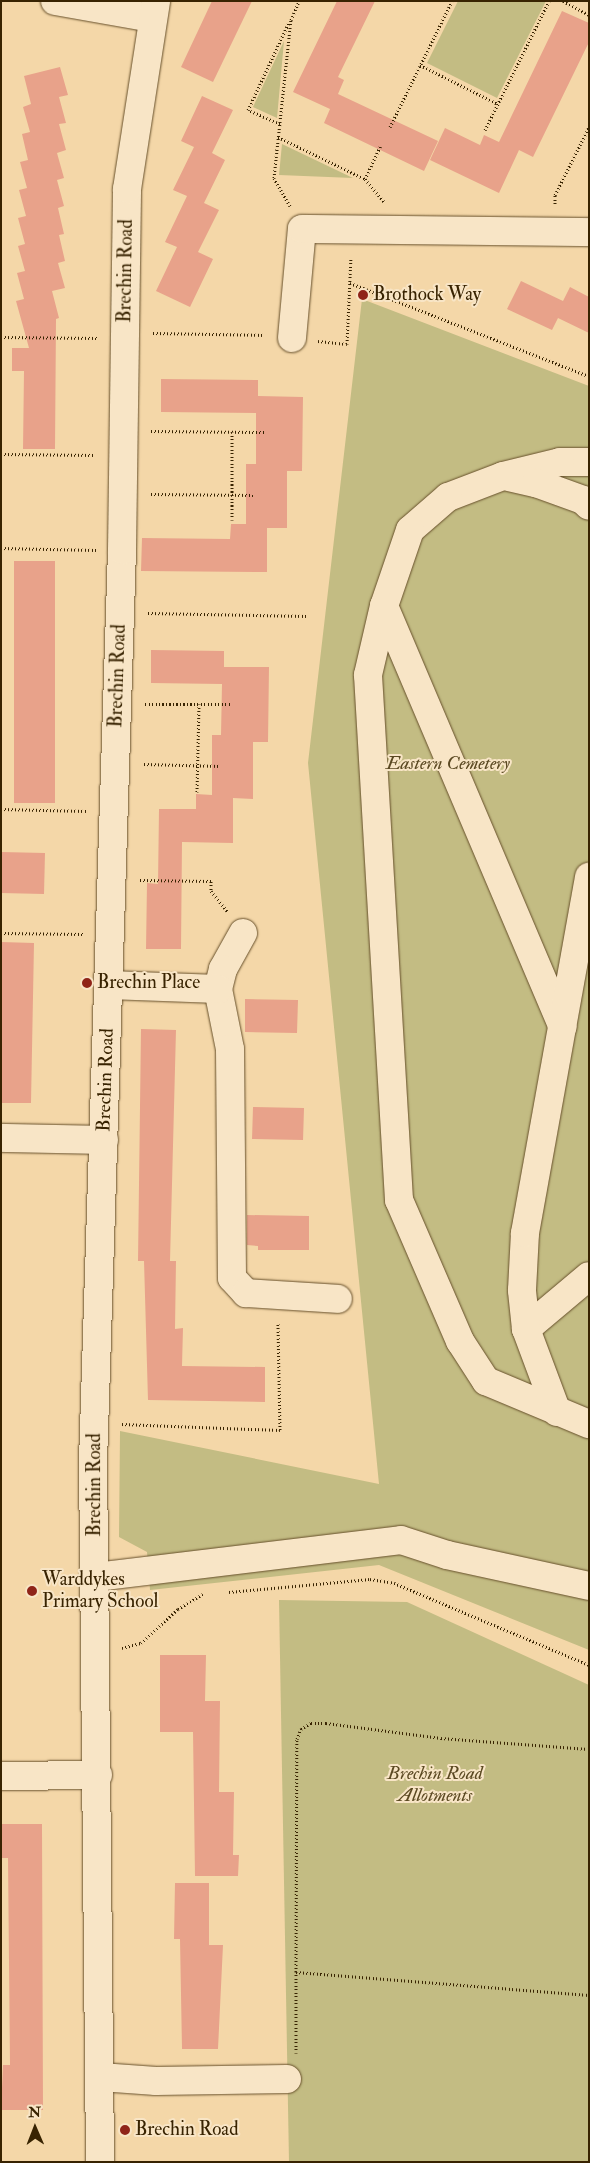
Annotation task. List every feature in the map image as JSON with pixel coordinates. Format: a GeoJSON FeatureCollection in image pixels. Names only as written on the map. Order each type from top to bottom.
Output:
{"type":"FeatureCollection","features":[{"type":"Feature","properties":{"kind":"street"},"geometry":{"type":"LineString","coordinates":[[56,1],[153,10]]}},
{"type":"Feature","properties":{"kind":"street","name":"Brechin Road"},"geometry":{"type":"LineString","coordinates":[[100,2162],[94,1423],[122,550],[127,189],[153,10]]}},
{"type":"Feature","properties":{"kind":"street"},"geometry":{"type":"LineString","coordinates":[[292,338],[302,229],[407,231],[554,230],[589,232]]}},
{"type":"Feature","properties":{"kind":"street"},"geometry":{"type":"LineString","coordinates":[[589,462],[560,462],[503,476],[448,497],[410,530],[384,606],[368,676],[399,1200],[460,1340],[486,1381],[589,1424]]}},
{"type":"Feature","properties":{"kind":"street"},"geometry":{"type":"LineString","coordinates":[[503,476],[536,482],[584,500],[589,506]]}},
{"type":"Feature","properties":{"kind":"street"},"geometry":{"type":"LineString","coordinates":[[384,606],[563,1027]]}},
{"type":"Feature","properties":{"kind":"street"},"geometry":{"type":"LineString","coordinates":[[557,1412],[526,1329],[522,1290],[524,1233],[589,877]]}},
{"type":"Feature","properties":{"kind":"street"},"geometry":{"type":"LineString","coordinates":[[243,933],[227,961],[218,989],[230,1050],[232,1278],[246,1293],[277,1297],[338,1298]]}},
{"type":"Feature","properties":{"kind":"street"},"geometry":{"type":"LineString","coordinates":[[109,985],[218,989]]}},
{"type":"Feature","properties":{"kind":"street"},"geometry":{"type":"LineString","coordinates":[[1,1138],[104,1140]]}},
{"type":"Feature","properties":{"kind":"street"},"geometry":{"type":"LineString","coordinates":[[526,1329],[589,1276]]}},
{"type":"Feature","properties":{"kind":"street"},"geometry":{"type":"LineString","coordinates":[[96,1577],[401,1540],[447,1555],[589,1586]]}},
{"type":"Feature","properties":{"kind":"street"},"geometry":{"type":"LineString","coordinates":[[1,1776],[98,1775]]}},
{"type":"Feature","properties":{"kind":"street"},"geometry":{"type":"LineString","coordinates":[[100,2077],[156,2080],[287,2079]]}},
{"type":"Feature","properties":{"kind":"path"},"geometry":{"type":"LineString","coordinates":[[280,124],[248,110],[299,1]]}},
{"type":"Feature","properties":{"kind":"path"},"geometry":{"type":"LineString","coordinates":[[390,127],[452,1]]}},
{"type":"Feature","properties":{"kind":"path"},"geometry":{"type":"LineString","coordinates":[[485,130],[549,1]]}},
{"type":"Feature","properties":{"kind":"path"},"geometry":{"type":"LineString","coordinates":[[563,1],[589,15]]}},
{"type":"Feature","properties":{"kind":"path"},"geometry":{"type":"LineString","coordinates":[[291,20],[274,178],[302,229]]}},
{"type":"Feature","properties":{"kind":"path"},"geometry":{"type":"LineString","coordinates":[[420,65],[498,104]]}},
{"type":"Feature","properties":{"kind":"path"},"geometry":{"type":"LineString","coordinates":[[554,230],[555,195],[589,127]]}},
{"type":"Feature","properties":{"kind":"path"},"geometry":{"type":"LineString","coordinates":[[278,137],[365,179],[407,231]]}},
{"type":"Feature","properties":{"kind":"path"},"geometry":{"type":"LineString","coordinates":[[365,179],[382,145]]}},
{"type":"Feature","properties":{"kind":"path"},"geometry":{"type":"LineString","coordinates":[[350,283],[589,376]]}},
{"type":"Feature","properties":{"kind":"path"},"geometry":{"type":"LineString","coordinates":[[1,337],[125,338]]}},
{"type":"Feature","properties":{"kind":"path"},"geometry":{"type":"LineString","coordinates":[[232,432],[232,520]]}},
{"type":"Feature","properties":{"kind":"path"},"geometry":{"type":"LineString","coordinates":[[1,454],[232,432],[264,432]]}},
{"type":"Feature","properties":{"kind":"path"},"geometry":{"type":"LineString","coordinates":[[123,494],[254,496]]}},
{"type":"Feature","properties":{"kind":"path"},"geometry":{"type":"LineString","coordinates":[[1,548],[122,550]]}},
{"type":"Feature","properties":{"kind":"path"},"geometry":{"type":"LineString","coordinates":[[120,612],[306,616]]}},
{"type":"Feature","properties":{"kind":"path"},"geometry":{"type":"LineString","coordinates":[[117,703],[230,704]]}},
{"type":"Feature","properties":{"kind":"path"},"geometry":{"type":"LineString","coordinates":[[198,792],[199,704]]}},
{"type":"Feature","properties":{"kind":"path"},"geometry":{"type":"LineString","coordinates":[[115,764],[221,766]]}},
{"type":"Feature","properties":{"kind":"path"},"geometry":{"type":"LineString","coordinates":[[1,809],[114,812]]}},
{"type":"Feature","properties":{"kind":"path"},"geometry":{"type":"LineString","coordinates":[[112,880],[211,881],[211,891],[243,933]]}},
{"type":"Feature","properties":{"kind":"path"},"geometry":{"type":"LineString","coordinates":[[1,933],[110,935]]}},
{"type":"Feature","properties":{"kind":"path"},"geometry":{"type":"LineString","coordinates":[[94,1423],[280,1430],[277,1297]]}},
{"type":"Feature","properties":{"kind":"path"},"geometry":{"type":"LineString","coordinates":[[220,1592],[370,1579],[394,1583],[589,1665]]}},
{"type":"Feature","properties":{"kind":"path"},"geometry":{"type":"LineString","coordinates":[[97,1650],[141,1643],[178,1609],[201,1594],[211,1593]]}},
{"type":"Feature","properties":{"kind":"path"},"geometry":{"type":"LineString","coordinates":[[287,2079],[296,2073],[297,1739],[301,1729],[311,1723],[326,1723],[441,1738],[589,1749]]}},
{"type":"Feature","properties":{"kind":"path"},"geometry":{"type":"LineString","coordinates":[[296,1972],[589,1995]]}},
{"type":"Feature","properties":{"kind":"green space"},"geometry":{"type":"Polygon","coordinates":[[[458,1],[546,1],[497,98],[427,63],[458,1]]]}},
{"type":"Feature","properties":{"kind":"green space"},"geometry":{"type":"Polygon","coordinates":[[[284,41],[277,118],[253,107],[284,41]]]}},
{"type":"Feature","properties":{"kind":"green space"},"geometry":{"type":"Polygon","coordinates":[[[282,144],[353,178],[279,175],[282,144]]]}},
{"type":"Feature","properties":{"kind":"green space","name":"Eastern Cemetery"},"geometry":{"type":"Polygon","coordinates":[[[362,299],[589,386],[589,1650],[379,1565],[150,1590],[147,1552],[119,1537],[120,1431],[379,1484],[308,763],[362,299]]]}},
{"type":"Feature","properties":{"kind":"green space","name":"Brechin Road Allotments"},"geometry":{"type":"Polygon","coordinates":[[[279,1600],[407,1602],[589,1685],[589,2162],[289,2162],[279,1600]]]}},
{"type":"Feature","properties":{"kind":"building"},"geometry":{"type":"Polygon","coordinates":[[[212,1],[252,1],[213,82],[181,67],[212,1]]]}},
{"type":"Feature","properties":{"kind":"building"},"geometry":{"type":"Polygon","coordinates":[[[337,1],[375,1],[338,77],[344,80],[338,94],[438,141],[424,171],[324,123],[330,109],[293,92],[337,1]]]}},
{"type":"Feature","properties":{"kind":"building"},"geometry":{"type":"Polygon","coordinates":[[[562,11],[589,23],[589,42],[533,157],[519,150],[499,193],[430,160],[445,128],[480,145],[484,135],[499,142],[562,11]]]}},
{"type":"Feature","properties":{"kind":"building"},"geometry":{"type":"Polygon","coordinates":[[[60,67],[68,95],[59,97],[66,123],[59,124],[66,150],[57,153],[64,178],[57,180],[64,206],[58,208],[64,234],[59,235],[65,261],[58,263],[65,288],[52,291],[59,318],[56,319],[55,449],[23,449],[24,371],[12,371],[12,348],[29,348],[16,301],[24,299],[17,273],[25,271],[18,246],[25,244],[18,218],[26,216],[19,190],[27,188],[20,162],[28,160],[22,134],[30,132],[23,107],[31,104],[24,76],[60,67]]]}},
{"type":"Feature","properties":{"kind":"building"},"geometry":{"type":"Polygon","coordinates":[[[202,96],[233,110],[212,153],[225,160],[204,203],[219,210],[198,252],[213,259],[190,307],[156,291],[177,247],[165,242],[187,196],[173,190],[194,147],[181,141],[202,96]]]}},
{"type":"Feature","properties":{"kind":"building"},"geometry":{"type":"Polygon","coordinates":[[[521,281],[563,301],[570,287],[589,297],[589,333],[558,318],[552,330],[507,309],[521,281]]]}},
{"type":"Feature","properties":{"kind":"building"},"geometry":{"type":"Polygon","coordinates":[[[161,379],[258,380],[258,396],[303,397],[302,471],[287,471],[287,528],[267,528],[267,572],[141,571],[142,538],[230,539],[231,524],[246,524],[246,464],[256,464],[256,413],[161,412],[161,379]]]}},
{"type":"Feature","properties":{"kind":"building"},"geometry":{"type":"Polygon","coordinates":[[[14,561],[55,561],[55,803],[14,803],[14,561]]]}},
{"type":"Feature","properties":{"kind":"building"},"geometry":{"type":"Polygon","coordinates":[[[151,650],[224,651],[224,667],[269,667],[268,742],[253,742],[253,799],[233,798],[233,843],[182,842],[181,949],[146,949],[147,883],[158,884],[159,809],[196,809],[196,794],[212,795],[212,735],[221,735],[222,684],[151,683],[151,650]]]}},
{"type":"Feature","properties":{"kind":"building"},"geometry":{"type":"Polygon","coordinates":[[[1,852],[45,853],[44,894],[1,893],[1,852]]]}},
{"type":"Feature","properties":{"kind":"building"},"geometry":{"type":"Polygon","coordinates":[[[1,942],[34,943],[31,1103],[1,1103],[1,942]]]}},
{"type":"Feature","properties":{"kind":"building"},"geometry":{"type":"Polygon","coordinates":[[[245,999],[298,1000],[297,1033],[245,1032],[245,999]]]}},
{"type":"Feature","properties":{"kind":"building"},"geometry":{"type":"Polygon","coordinates":[[[141,1029],[176,1030],[170,1261],[176,1261],[175,1329],[183,1328],[182,1366],[265,1367],[265,1402],[148,1400],[144,1261],[138,1261],[141,1029]]]}},
{"type":"Feature","properties":{"kind":"building"},"geometry":{"type":"Polygon","coordinates":[[[253,1107],[304,1108],[303,1140],[252,1139],[253,1107]]]}},
{"type":"Feature","properties":{"kind":"building"},"geometry":{"type":"Polygon","coordinates":[[[247,1215],[309,1216],[309,1250],[258,1250],[258,1246],[247,1245],[247,1215]]]}},
{"type":"Feature","properties":{"kind":"building"},"geometry":{"type":"Polygon","coordinates":[[[160,1655],[206,1655],[205,1701],[220,1701],[219,1792],[234,1792],[233,1855],[239,1855],[238,1876],[195,1876],[193,1732],[160,1732],[160,1655]]]}},
{"type":"Feature","properties":{"kind":"building"},"geometry":{"type":"Polygon","coordinates":[[[1,1824],[42,1824],[43,2110],[1,2110],[3,2065],[10,2065],[8,1858],[1,1858],[1,1824]]]}},
{"type":"Feature","properties":{"kind":"building"},"geometry":{"type":"Polygon","coordinates":[[[175,1883],[209,1883],[209,1945],[223,1945],[218,2049],[182,2049],[180,1939],[174,1939],[175,1883]]]}},
{"type":"Feature","properties":{"kind":"place","name":"Brothock Way"},"geometry":{"type":"Point","coordinates":[363,295]}},
{"type":"Feature","properties":{"kind":"place","name":"Brechin Place"},"geometry":{"type":"Point","coordinates":[87,983]}},
{"type":"Feature","properties":{"kind":"place","name":"Warddykes Primary School"},"geometry":{"type":"Point","coordinates":[32,1591]}},
{"type":"Feature","properties":{"kind":"place","name":"Brechin Road"},"geometry":{"type":"Point","coordinates":[125,2130]}}]}
